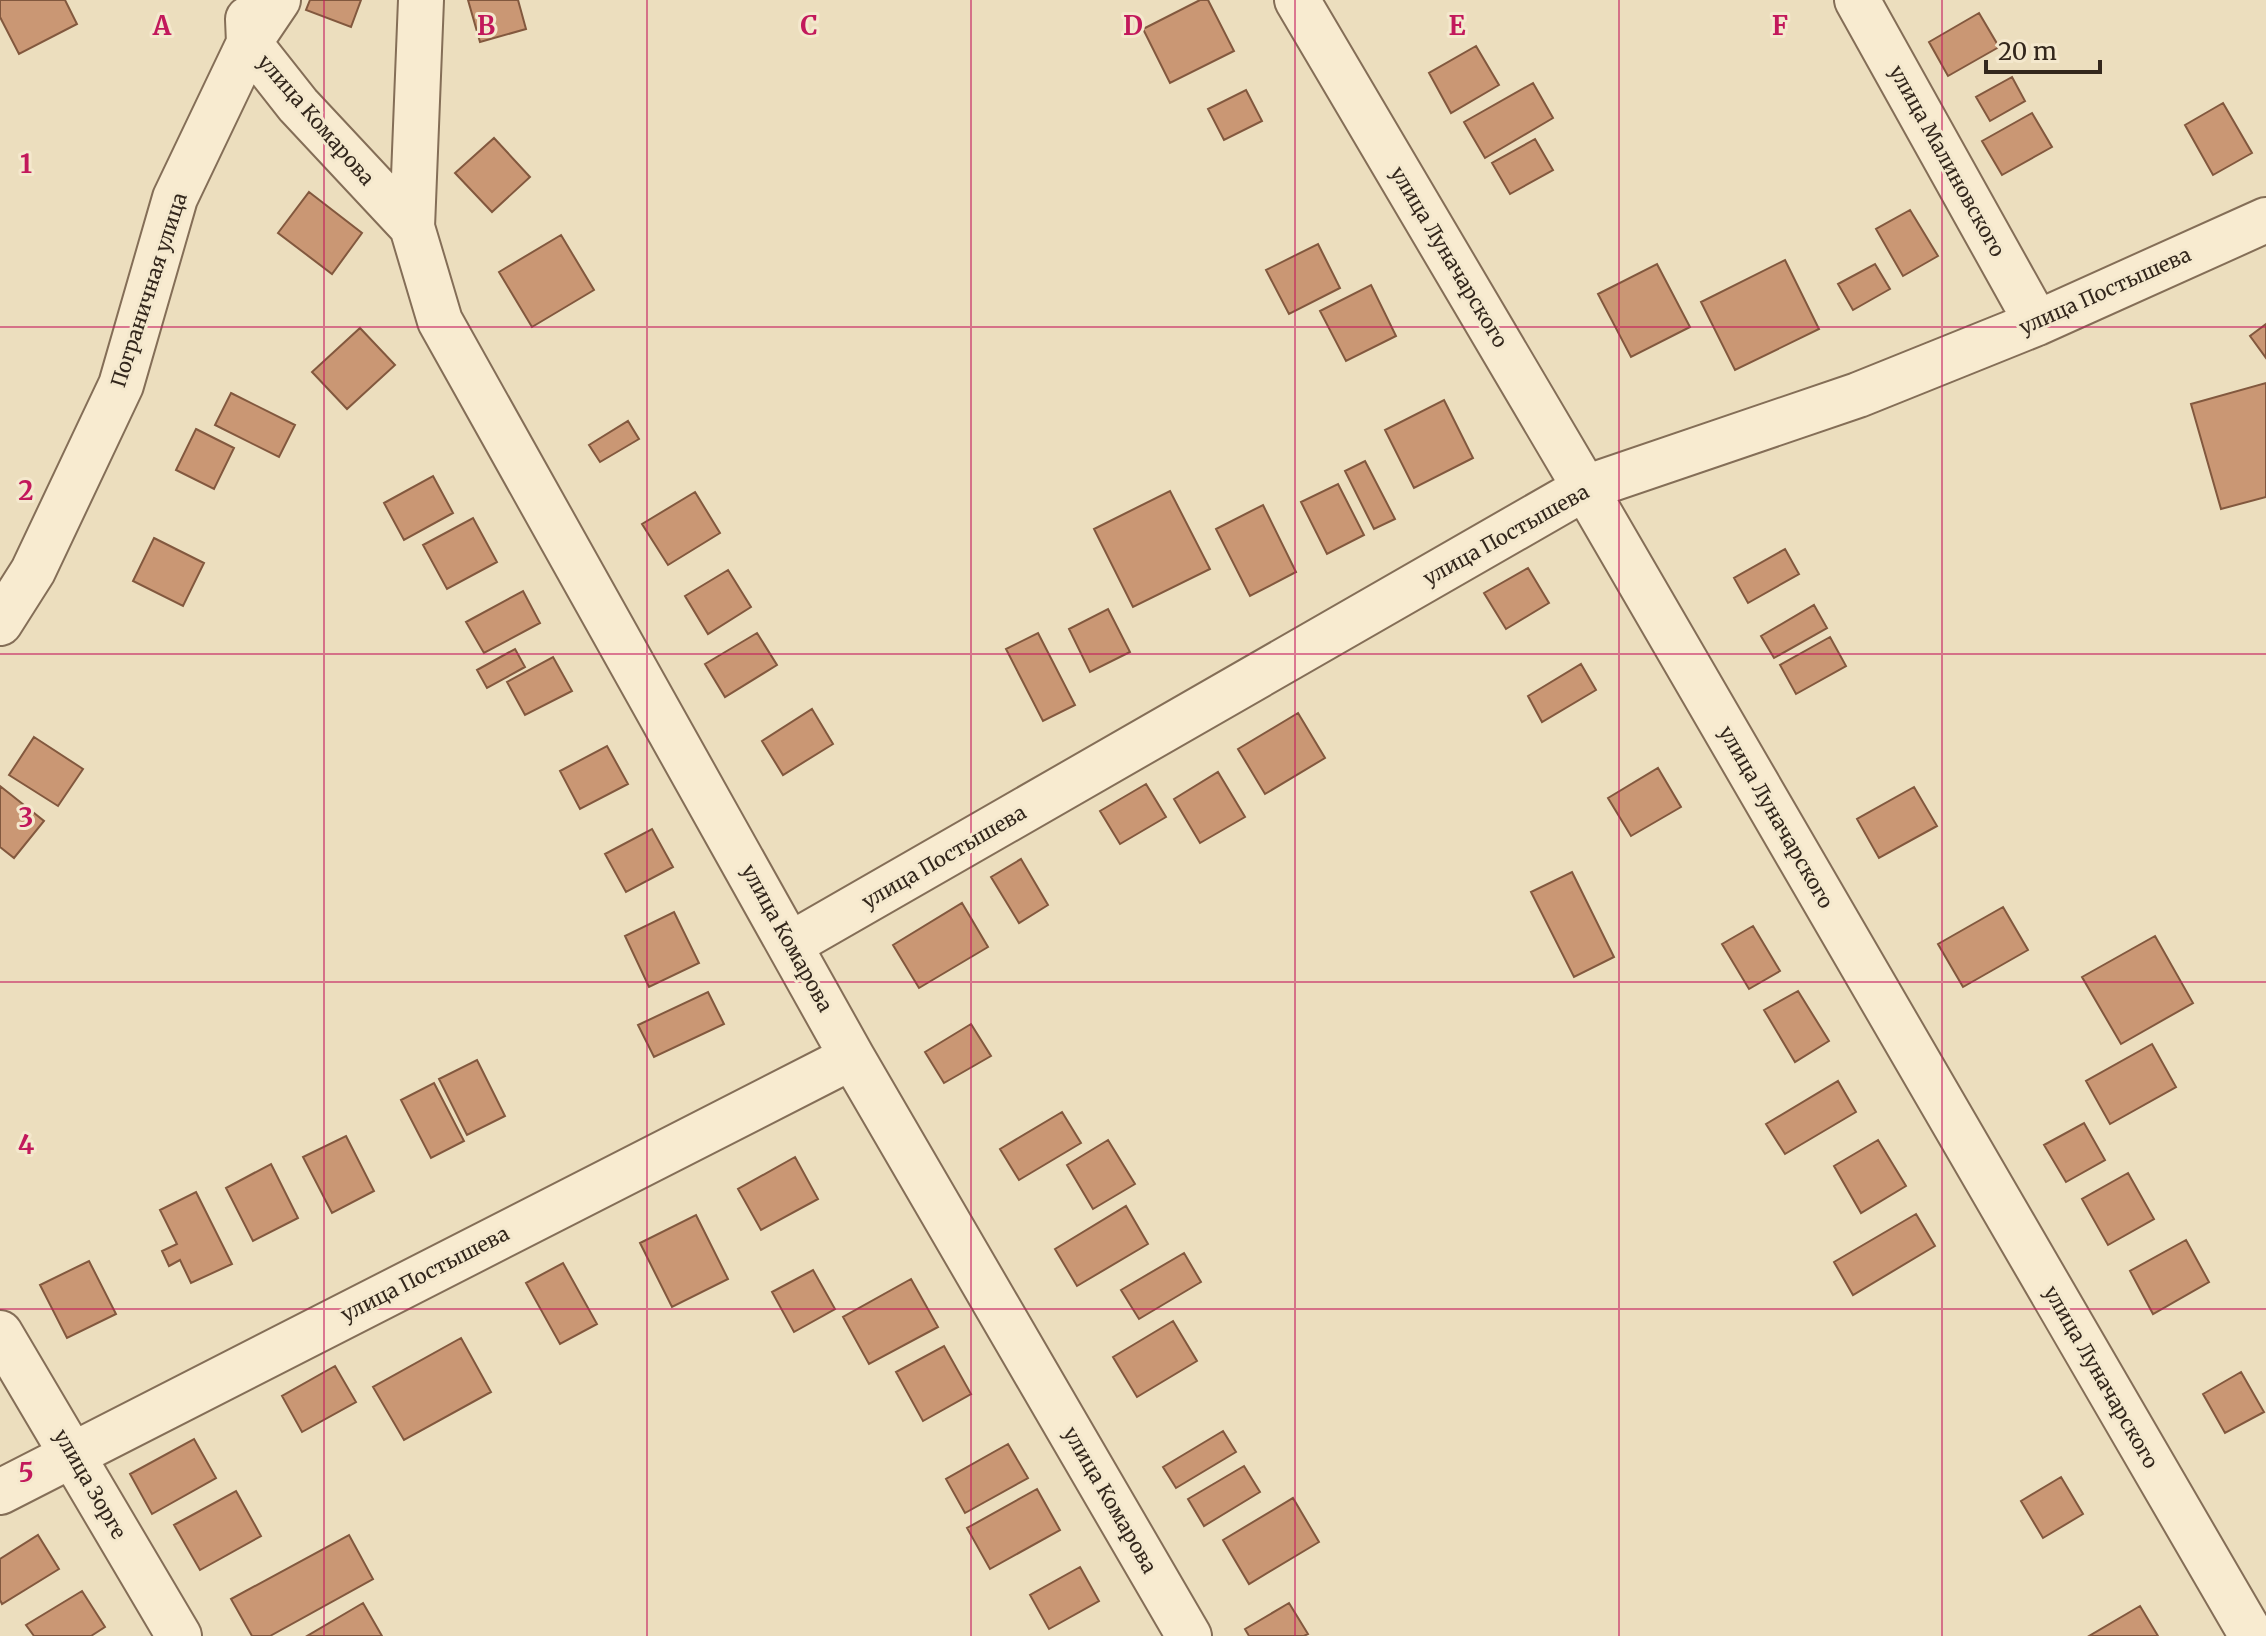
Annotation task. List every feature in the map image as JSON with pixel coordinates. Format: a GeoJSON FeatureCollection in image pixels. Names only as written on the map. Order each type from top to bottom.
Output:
{"type":"FeatureCollection","features":[{"type":"Feature","properties":{"kind":"street","name":"улица Комарова"},"geometry":{"type":"LineString","coordinates":[[246,0],[249,43],[298,105],[412,227]]}},
{"type":"Feature","properties":{"kind":"street","name":"Пограничная улица"},"geometry":{"type":"LineString","coordinates":[[0,623],[33,571],[121,385],[175,198],[249,43],[278,0]]}},
{"type":"Feature","properties":{"kind":"street","name":"улица Комарова"},"geometry":{"type":"LineString","coordinates":[[421,0],[412,227],[440,321],[852,1057],[1189,1636]]}},
{"type":"Feature","properties":{"kind":"street","name":"улица Луначарского"},"geometry":{"type":"LineString","coordinates":[[1297,0],[1585,488],[2252,1636]]}},
{"type":"Feature","properties":{"kind":"street","name":"улица Малиновского"},"geometry":{"type":"LineString","coordinates":[[1857,0],[2037,323]]}},
{"type":"Feature","properties":{"kind":"street","name":"улица Постышева"},"geometry":{"type":"LineString","coordinates":[[791,944],[1585,488],[1858,395],[2037,323],[2266,220]]}},
{"type":"Feature","properties":{"kind":"street","name":"улица Постышева"},"geometry":{"type":"LineString","coordinates":[[0,1492],[852,1057]]}},
{"type":"Feature","properties":{"kind":"street","name":"улица Зорге"},"geometry":{"type":"LineString","coordinates":[[0,1333],[179,1636]]}},
{"type":"Feature","properties":{"kind":"building"},"geometry":{"type":"Polygon","coordinates":[[[0,0],[65,0],[77,24],[19,54],[0,17],[0,0]]]}},
{"type":"Feature","properties":{"kind":"building"},"geometry":{"type":"Polygon","coordinates":[[[310,0],[361,0],[351,27],[306,10],[310,0]]]}},
{"type":"Feature","properties":{"kind":"building"},"geometry":{"type":"Polygon","coordinates":[[[468,0],[518,0],[526,29],[480,42],[468,0]]]}},
{"type":"Feature","properties":{"kind":"building"},"geometry":{"type":"Polygon","coordinates":[[[1200,0],[1208,0],[1234,51],[1170,83],[1143,29],[1200,0]]]}},
{"type":"Feature","properties":{"kind":"building"},"geometry":{"type":"Polygon","coordinates":[[[1979,13],[1999,47],[1948,76],[1929,42],[1979,13]]]}},
{"type":"Feature","properties":{"kind":"building"},"geometry":{"type":"Polygon","coordinates":[[[1476,46],[1499,85],[1451,113],[1429,73],[1476,46]]]}},
{"type":"Feature","properties":{"kind":"building"},"geometry":{"type":"Polygon","coordinates":[[[2012,77],[2025,101],[1990,121],[1976,97],[2012,77]]]}},
{"type":"Feature","properties":{"kind":"building"},"geometry":{"type":"Polygon","coordinates":[[[1533,83],[1553,118],[1485,158],[1464,122],[1533,83]]]}},
{"type":"Feature","properties":{"kind":"building"},"geometry":{"type":"Polygon","coordinates":[[[1246,90],[1262,121],[1224,140],[1208,109],[1246,90]]]}},
{"type":"Feature","properties":{"kind":"building"},"geometry":{"type":"Polygon","coordinates":[[[2223,103],[2252,153],[2213,175],[2185,125],[2223,103]]]}},
{"type":"Feature","properties":{"kind":"building"},"geometry":{"type":"Polygon","coordinates":[[[2032,113],[2052,147],[2002,175],[1982,141],[2032,113]]]}},
{"type":"Feature","properties":{"kind":"building"},"geometry":{"type":"Polygon","coordinates":[[[494,138],[530,177],[492,212],[455,173],[494,138]]]}},
{"type":"Feature","properties":{"kind":"building"},"geometry":{"type":"Polygon","coordinates":[[[1535,139],[1553,170],[1510,194],[1492,163],[1535,139]]]}},
{"type":"Feature","properties":{"kind":"building"},"geometry":{"type":"Polygon","coordinates":[[[309,192],[362,233],[332,274],[278,233],[309,192]]]}},
{"type":"Feature","properties":{"kind":"building"},"geometry":{"type":"Polygon","coordinates":[[[1910,210],[1938,256],[1903,276],[1876,229],[1910,210]]]}},
{"type":"Feature","properties":{"kind":"building"},"geometry":{"type":"Polygon","coordinates":[[[561,235],[594,290],[532,327],[499,272],[561,235]]]}},
{"type":"Feature","properties":{"kind":"building"},"geometry":{"type":"Polygon","coordinates":[[[1318,244],[1340,288],[1289,314],[1266,270],[1318,244]]]}},
{"type":"Feature","properties":{"kind":"building"},"geometry":{"type":"Polygon","coordinates":[[[1785,260],[1819,329],[1735,370],[1701,302],[1785,260]]]}},
{"type":"Feature","properties":{"kind":"building"},"geometry":{"type":"Polygon","coordinates":[[[1657,264],[1690,327],[1631,357],[1598,294],[1657,264]]]}},
{"type":"Feature","properties":{"kind":"building"},"geometry":{"type":"Polygon","coordinates":[[[1875,264],[1890,289],[1853,310],[1838,284],[1875,264]]]}},
{"type":"Feature","properties":{"kind":"building"},"geometry":{"type":"Polygon","coordinates":[[[1371,285],[1396,336],[1346,361],[1320,311],[1371,285]]]}},
{"type":"Feature","properties":{"kind":"building"},"geometry":{"type":"Polygon","coordinates":[[[2266,324],[2266,358],[2250,336],[2266,324]]]}},
{"type":"Feature","properties":{"kind":"building"},"geometry":{"type":"Polygon","coordinates":[[[360,328],[395,365],[347,409],[312,372],[360,328]]]}},
{"type":"Feature","properties":{"kind":"building"},"geometry":{"type":"Polygon","coordinates":[[[2266,383],[2266,497],[2221,509],[2191,404],[2266,383]]]}},
{"type":"Feature","properties":{"kind":"building"},"geometry":{"type":"Polygon","coordinates":[[[231,393],[295,425],[279,457],[215,425],[231,393]]]}},
{"type":"Feature","properties":{"kind":"building"},"geometry":{"type":"Polygon","coordinates":[[[1444,400],[1473,458],[1414,488],[1385,430],[1444,400]]]}},
{"type":"Feature","properties":{"kind":"building"},"geometry":{"type":"Polygon","coordinates":[[[628,421],[639,439],[600,462],[589,445],[628,421]]]}},
{"type":"Feature","properties":{"kind":"building"},"geometry":{"type":"Polygon","coordinates":[[[196,429],[234,448],[214,489],[176,470],[196,429]]]}},
{"type":"Feature","properties":{"kind":"building"},"geometry":{"type":"Polygon","coordinates":[[[1365,461],[1395,519],[1374,529],[1345,471],[1365,461]]]}},
{"type":"Feature","properties":{"kind":"building"},"geometry":{"type":"Polygon","coordinates":[[[433,476],[453,513],[404,540],[384,503],[433,476]]]}},
{"type":"Feature","properties":{"kind":"building"},"geometry":{"type":"Polygon","coordinates":[[[1338,484],[1364,535],[1327,554],[1301,502],[1338,484]]]}},
{"type":"Feature","properties":{"kind":"building"},"geometry":{"type":"Polygon","coordinates":[[[1170,491],[1210,569],[1133,607],[1094,529],[1170,491]]]}},
{"type":"Feature","properties":{"kind":"building"},"geometry":{"type":"Polygon","coordinates":[[[695,492],[720,533],[668,565],[642,524],[695,492]]]}},
{"type":"Feature","properties":{"kind":"building"},"geometry":{"type":"Polygon","coordinates":[[[1263,505],[1296,572],[1250,596],[1216,529],[1263,505]]]}},
{"type":"Feature","properties":{"kind":"building"},"geometry":{"type":"Polygon","coordinates":[[[473,518],[497,562],[447,589],[423,545],[473,518]]]}},
{"type":"Feature","properties":{"kind":"building"},"geometry":{"type":"Polygon","coordinates":[[[154,538],[204,563],[183,606],[133,581],[154,538]]]}},
{"type":"Feature","properties":{"kind":"building"},"geometry":{"type":"Polygon","coordinates":[[[1785,549],[1799,574],[1748,603],[1734,578],[1785,549]]]}},
{"type":"Feature","properties":{"kind":"building"},"geometry":{"type":"Polygon","coordinates":[[[1528,568],[1549,603],[1506,629],[1484,593],[1528,568]]]}},
{"type":"Feature","properties":{"kind":"building"},"geometry":{"type":"Polygon","coordinates":[[[728,570],[751,607],[708,634],[685,596],[728,570]]]}},
{"type":"Feature","properties":{"kind":"building"},"geometry":{"type":"Polygon","coordinates":[[[523,591],[540,623],[484,653],[466,622],[523,591]]]}},
{"type":"Feature","properties":{"kind":"building"},"geometry":{"type":"Polygon","coordinates":[[[1814,605],[1827,628],[1774,658],[1761,636],[1814,605]]]}},
{"type":"Feature","properties":{"kind":"building"},"geometry":{"type":"Polygon","coordinates":[[[1108,609],[1130,652],[1090,672],[1069,629],[1108,609]]]}},
{"type":"Feature","properties":{"kind":"building"},"geometry":{"type":"Polygon","coordinates":[[[757,633],[777,665],[725,697],[705,664],[757,633]]]}},
{"type":"Feature","properties":{"kind":"building"},"geometry":{"type":"Polygon","coordinates":[[[1038,633],[1075,705],[1043,721],[1006,649],[1038,633]]]}},
{"type":"Feature","properties":{"kind":"building"},"geometry":{"type":"Polygon","coordinates":[[[1830,637],[1846,666],[1796,694],[1780,665],[1830,637]]]}},
{"type":"Feature","properties":{"kind":"building"},"geometry":{"type":"Polygon","coordinates":[[[515,649],[525,667],[487,688],[477,670],[515,649]]]}},
{"type":"Feature","properties":{"kind":"building"},"geometry":{"type":"Polygon","coordinates":[[[553,657],[572,691],[525,715],[507,682],[553,657]]]}},
{"type":"Feature","properties":{"kind":"building"},"geometry":{"type":"Polygon","coordinates":[[[1581,664],[1596,690],[1542,722],[1528,696],[1581,664]]]}},
{"type":"Feature","properties":{"kind":"building"},"geometry":{"type":"Polygon","coordinates":[[[812,709],[833,744],[783,775],[762,741],[812,709]]]}},
{"type":"Feature","properties":{"kind":"building"},"geometry":{"type":"Polygon","coordinates":[[[1298,713],[1325,758],[1265,794],[1238,749],[1298,713]]]}},
{"type":"Feature","properties":{"kind":"building"},"geometry":{"type":"Polygon","coordinates":[[[34,737],[83,769],[58,806],[9,775],[34,737]]]}},
{"type":"Feature","properties":{"kind":"building"},"geometry":{"type":"Polygon","coordinates":[[[607,746],[628,784],[580,809],[560,771],[607,746]]]}},
{"type":"Feature","properties":{"kind":"building"},"geometry":{"type":"Polygon","coordinates":[[[1658,768],[1681,807],[1631,836],[1608,798],[1658,768]]]}},
{"type":"Feature","properties":{"kind":"building"},"geometry":{"type":"Polygon","coordinates":[[[1218,772],[1245,817],[1200,843],[1174,799],[1218,772]]]}},
{"type":"Feature","properties":{"kind":"building"},"geometry":{"type":"Polygon","coordinates":[[[1146,784],[1166,817],[1120,844],[1100,811],[1146,784]]]}},
{"type":"Feature","properties":{"kind":"building"},"geometry":{"type":"Polygon","coordinates":[[[0,786],[44,821],[14,858],[0,847],[0,786]]]}},
{"type":"Feature","properties":{"kind":"building"},"geometry":{"type":"Polygon","coordinates":[[[1914,787],[1937,826],[1879,858],[1857,819],[1914,787]]]}},
{"type":"Feature","properties":{"kind":"building"},"geometry":{"type":"Polygon","coordinates":[[[652,829],[673,867],[626,892],[605,854],[652,829]]]}},
{"type":"Feature","properties":{"kind":"building"},"geometry":{"type":"Polygon","coordinates":[[[1021,859],[1048,905],[1019,923],[991,877],[1021,859]]]}},
{"type":"Feature","properties":{"kind":"building"},"geometry":{"type":"Polygon","coordinates":[[[1572,872],[1614,957],[1574,977],[1531,892],[1572,872]]]}},
{"type":"Feature","properties":{"kind":"building"},"geometry":{"type":"Polygon","coordinates":[[[962,903],[988,947],[919,988],[893,945],[962,903]]]}},
{"type":"Feature","properties":{"kind":"building"},"geometry":{"type":"Polygon","coordinates":[[[2003,907],[2028,950],[1963,987],[1938,944],[2003,907]]]}},
{"type":"Feature","properties":{"kind":"building"},"geometry":{"type":"Polygon","coordinates":[[[674,912],[699,963],[649,987],[625,936],[674,912]]]}},
{"type":"Feature","properties":{"kind":"building"},"geometry":{"type":"Polygon","coordinates":[[[1753,926],[1780,971],[1749,989],[1722,944],[1753,926]]]}},
{"type":"Feature","properties":{"kind":"building"},"geometry":{"type":"Polygon","coordinates":[[[2155,936],[2193,1003],[2121,1044],[2082,977],[2155,936]]]}},
{"type":"Feature","properties":{"kind":"building"},"geometry":{"type":"Polygon","coordinates":[[[1798,991],[1829,1041],[1795,1062],[1764,1010],[1798,991]]]}},
{"type":"Feature","properties":{"kind":"building"},"geometry":{"type":"Polygon","coordinates":[[[708,992],[724,1024],[654,1057],[638,1025],[708,992]]]}},
{"type":"Feature","properties":{"kind":"building"},"geometry":{"type":"Polygon","coordinates":[[[971,1024],[991,1056],[944,1083],[925,1052],[971,1024]]]}},
{"type":"Feature","properties":{"kind":"building"},"geometry":{"type":"Polygon","coordinates":[[[2152,1044],[2176,1087],[2110,1124],[2086,1081],[2152,1044]]]}},
{"type":"Feature","properties":{"kind":"building"},"geometry":{"type":"Polygon","coordinates":[[[477,1060],[505,1116],[467,1135],[439,1079],[477,1060]]]}},
{"type":"Feature","properties":{"kind":"building"},"geometry":{"type":"Polygon","coordinates":[[[1838,1081],[1856,1112],[1785,1154],[1766,1124],[1838,1081]]]}},
{"type":"Feature","properties":{"kind":"building"},"geometry":{"type":"Polygon","coordinates":[[[434,1083],[464,1141],[431,1158],[401,1100],[434,1083]]]}},
{"type":"Feature","properties":{"kind":"building"},"geometry":{"type":"Polygon","coordinates":[[[1062,1112],[1081,1143],[1019,1180],[1000,1149],[1062,1112]]]}},
{"type":"Feature","properties":{"kind":"building"},"geometry":{"type":"Polygon","coordinates":[[[2084,1123],[2105,1160],[2066,1182],[2044,1145],[2084,1123]]]}},
{"type":"Feature","properties":{"kind":"building"},"geometry":{"type":"Polygon","coordinates":[[[346,1136],[374,1191],[332,1213],[303,1157],[346,1136]]]}},
{"type":"Feature","properties":{"kind":"building"},"geometry":{"type":"Polygon","coordinates":[[[1108,1140],[1135,1184],[1093,1209],[1067,1165],[1108,1140]]]}},
{"type":"Feature","properties":{"kind":"building"},"geometry":{"type":"Polygon","coordinates":[[[1878,1140],[1906,1186],[1861,1213],[1834,1166],[1878,1140]]]}},
{"type":"Feature","properties":{"kind":"building"},"geometry":{"type":"Polygon","coordinates":[[[795,1157],[818,1199],[761,1230],[738,1189],[795,1157]]]}},
{"type":"Feature","properties":{"kind":"building"},"geometry":{"type":"Polygon","coordinates":[[[271,1164],[298,1218],[253,1241],[226,1188],[271,1164]]]}},
{"type":"Feature","properties":{"kind":"building"},"geometry":{"type":"Polygon","coordinates":[[[2128,1173],[2154,1219],[2108,1245],[2082,1199],[2128,1173]]]}},
{"type":"Feature","properties":{"kind":"building"},"geometry":{"type":"Polygon","coordinates":[[[196,1192],[232,1264],[191,1283],[180,1260],[169,1266],[162,1251],[177,1244],[160,1210],[196,1192]]]}},
{"type":"Feature","properties":{"kind":"building"},"geometry":{"type":"Polygon","coordinates":[[[1126,1206],[1148,1244],[1077,1286],[1055,1249],[1126,1206]]]}},
{"type":"Feature","properties":{"kind":"building"},"geometry":{"type":"Polygon","coordinates":[[[1916,1214],[1935,1246],[1853,1295],[1834,1262],[1916,1214]]]}},
{"type":"Feature","properties":{"kind":"building"},"geometry":{"type":"Polygon","coordinates":[[[696,1215],[728,1279],[672,1307],[640,1243],[696,1215]]]}},
{"type":"Feature","properties":{"kind":"building"},"geometry":{"type":"Polygon","coordinates":[[[2186,1240],[2209,1282],[2153,1314],[2130,1271],[2186,1240]]]}},
{"type":"Feature","properties":{"kind":"building"},"geometry":{"type":"Polygon","coordinates":[[[1184,1253],[1201,1282],[1139,1319],[1121,1290],[1184,1253]]]}},
{"type":"Feature","properties":{"kind":"building"},"geometry":{"type":"Polygon","coordinates":[[[89,1261],[116,1314],[67,1338],[40,1285],[89,1261]]]}},
{"type":"Feature","properties":{"kind":"building"},"geometry":{"type":"Polygon","coordinates":[[[563,1263],[597,1324],[560,1344],[526,1283],[563,1263]]]}},
{"type":"Feature","properties":{"kind":"building"},"geometry":{"type":"Polygon","coordinates":[[[813,1270],[835,1309],[794,1332],[772,1292],[813,1270]]]}},
{"type":"Feature","properties":{"kind":"building"},"geometry":{"type":"Polygon","coordinates":[[[911,1279],[938,1327],[869,1364],[843,1317],[911,1279]]]}},
{"type":"Feature","properties":{"kind":"building"},"geometry":{"type":"Polygon","coordinates":[[[1173,1321],[1197,1361],[1137,1397],[1113,1357],[1173,1321]]]}},
{"type":"Feature","properties":{"kind":"building"},"geometry":{"type":"Polygon","coordinates":[[[461,1338],[491,1392],[404,1440],[373,1387],[461,1338]]]}},
{"type":"Feature","properties":{"kind":"building"},"geometry":{"type":"Polygon","coordinates":[[[944,1346],[971,1394],[923,1421],[896,1372],[944,1346]]]}},
{"type":"Feature","properties":{"kind":"building"},"geometry":{"type":"Polygon","coordinates":[[[335,1366],[356,1402],[302,1432],[282,1396],[335,1366]]]}},
{"type":"Feature","properties":{"kind":"building"},"geometry":{"type":"Polygon","coordinates":[[[2241,1372],[2264,1412],[2225,1433],[2203,1394],[2241,1372]]]}},
{"type":"Feature","properties":{"kind":"building"},"geometry":{"type":"Polygon","coordinates":[[[1223,1431],[1236,1452],[1176,1488],[1163,1467],[1223,1431]]]}},
{"type":"Feature","properties":{"kind":"building"},"geometry":{"type":"Polygon","coordinates":[[[194,1439],[216,1478],[152,1514],[130,1474],[194,1439]]]}},
{"type":"Feature","properties":{"kind":"building"},"geometry":{"type":"Polygon","coordinates":[[[1008,1444],[1028,1478],[965,1513],[946,1479],[1008,1444]]]}},
{"type":"Feature","properties":{"kind":"building"},"geometry":{"type":"Polygon","coordinates":[[[1244,1466],[1260,1492],[1204,1526],[1188,1499],[1244,1466]]]}},
{"type":"Feature","properties":{"kind":"building"},"geometry":{"type":"Polygon","coordinates":[[[2061,1477],[2083,1514],[2043,1538],[2021,1501],[2061,1477]]]}},
{"type":"Feature","properties":{"kind":"building"},"geometry":{"type":"Polygon","coordinates":[[[1037,1489],[1060,1530],[990,1569],[967,1528],[1037,1489]]]}},
{"type":"Feature","properties":{"kind":"building"},"geometry":{"type":"Polygon","coordinates":[[[236,1491],[261,1536],[200,1570],[174,1525],[236,1491]]]}},
{"type":"Feature","properties":{"kind":"building"},"geometry":{"type":"Polygon","coordinates":[[[1293,1498],[1319,1542],[1249,1584],[1223,1540],[1293,1498]]]}},
{"type":"Feature","properties":{"kind":"building"},"geometry":{"type":"Polygon","coordinates":[[[38,1535],[59,1569],[2,1604],[0,1559],[38,1535]]]}},
{"type":"Feature","properties":{"kind":"building"},"geometry":{"type":"Polygon","coordinates":[[[349,1535],[373,1579],[270,1636],[252,1636],[231,1599],[349,1535]]]}},
{"type":"Feature","properties":{"kind":"building"},"geometry":{"type":"Polygon","coordinates":[[[1080,1567],[1099,1601],[1049,1629],[1030,1595],[1080,1567]]]}},
{"type":"Feature","properties":{"kind":"building"},"geometry":{"type":"Polygon","coordinates":[[[82,1591],[105,1627],[91,1636],[34,1636],[26,1625],[82,1591]]]}},
{"type":"Feature","properties":{"kind":"building"},"geometry":{"type":"Polygon","coordinates":[[[363,1603],[382,1636],[307,1636],[363,1603]]]}},
{"type":"Feature","properties":{"kind":"building"},"geometry":{"type":"Polygon","coordinates":[[[1289,1603],[1308,1634],[1249,1636],[1245,1629],[1289,1603]]]}},
{"type":"Feature","properties":{"kind":"building"},"geometry":{"type":"Polygon","coordinates":[[[2140,1606],[2158,1636],[2089,1636],[2140,1606]]]}}]}
